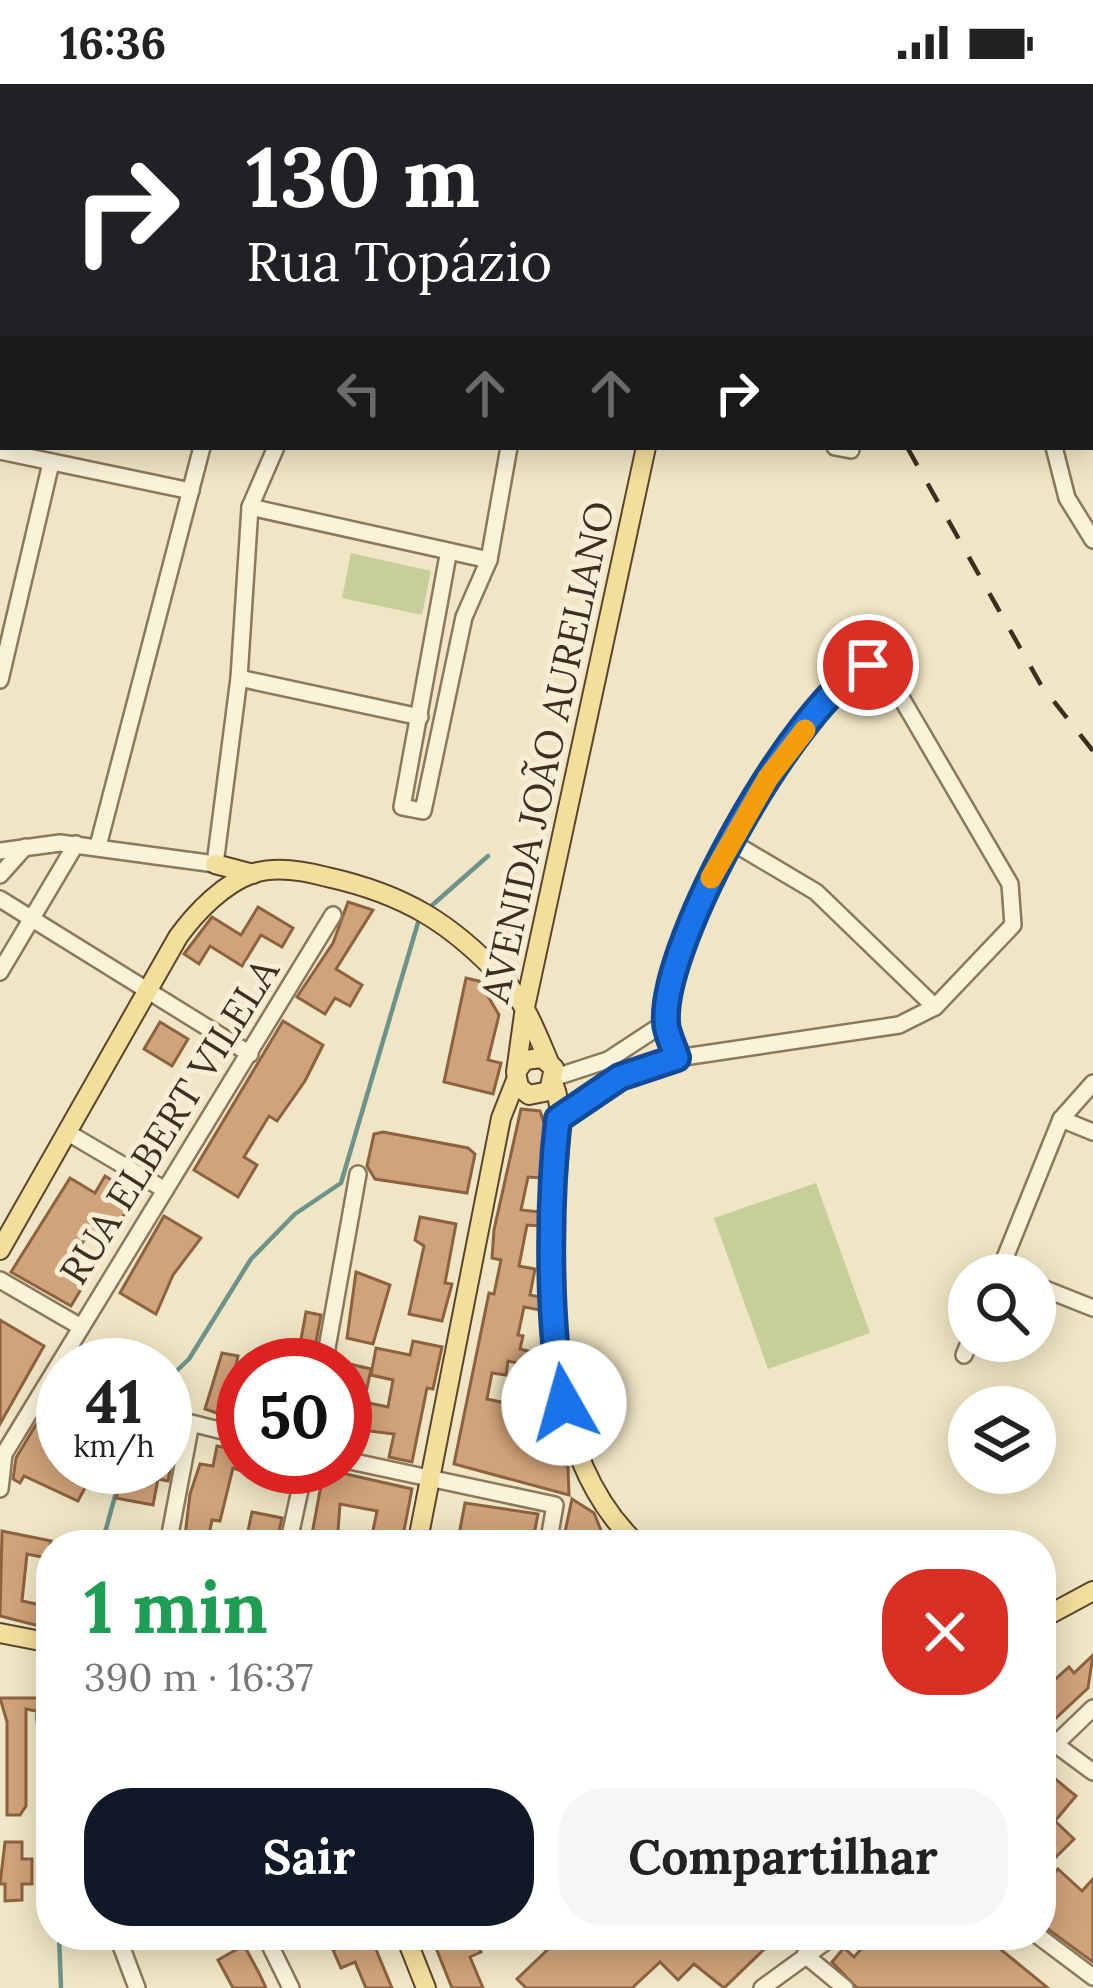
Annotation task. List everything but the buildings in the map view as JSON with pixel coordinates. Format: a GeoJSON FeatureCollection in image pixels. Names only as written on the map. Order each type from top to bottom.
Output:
{"type":"FeatureCollection","features":[{"type":"Feature","properties":{"kind":"main road","name":"AVENIDA JOÃO AURELIANO"},"geometry":{"type":"LineString","coordinates":[[537,1081],[525,1007],[645,450]]}},
{"type":"Feature","properties":{"kind":"main road"},"geometry":{"type":"LineString","coordinates":[[215,865],[253,874],[302,871],[385,890],[444,923],[525,1007],[537,1081],[556,1124],[557,1372],[571,1434],[593,1487],[626,1530]]}},
{"type":"Feature","properties":{"kind":"main road"},"geometry":{"type":"LineString","coordinates":[[0,1250],[195,914],[253,874]]}},
{"type":"Feature","properties":{"kind":"main road"},"geometry":{"type":"LineString","coordinates":[[420,1530],[501,1118],[537,1081]]}},
{"type":"Feature","properties":{"kind":"main road"},"geometry":{"type":"LineString","coordinates":[[1056,1611],[1093,1591]]}},
{"type":"Feature","properties":{"kind":"main road"},"geometry":{"type":"LineString","coordinates":[[0,1634],[36,1640]]}},
{"type":"Feature","properties":{"kind":"main road"},"geometry":{"type":"LineString","coordinates":[[411,1950],[426,1988]]}},
{"type":"Feature","properties":{"kind":"street"},"geometry":{"type":"LineString","coordinates":[[98,846],[201,450]]}},
{"type":"Feature","properties":{"kind":"street"},"geometry":{"type":"LineString","coordinates":[[0,851],[76,844],[215,865],[239,678],[250,507],[275,450]]}},
{"type":"Feature","properties":{"kind":"street"},"geometry":{"type":"LineString","coordinates":[[448,555],[402,807],[423,811],[464,617],[489,560],[508,450]]}},
{"type":"Feature","properties":{"kind":"street"},"geometry":{"type":"LineString","coordinates":[[1055,450],[1067,498],[1093,540]]}},
{"type":"Feature","properties":{"kind":"street"},"geometry":{"type":"LineString","coordinates":[[0,452],[191,491]]}},
{"type":"Feature","properties":{"kind":"street"},"geometry":{"type":"LineString","coordinates":[[0,680],[9,593],[51,463]]}},
{"type":"Feature","properties":{"kind":"street"},"geometry":{"type":"LineString","coordinates":[[250,507],[448,555],[489,560]]}},
{"type":"Feature","properties":{"kind":"street"},"geometry":{"type":"LineString","coordinates":[[556,1124],[620,1077],[677,1058],[899,1025],[934,1007],[1013,925],[1010,884],[885,670],[868,665],[848,675],[768,778],[730,841],[706,887],[666,1022],[677,1058]]}},
{"type":"Feature","properties":{"kind":"street"},"geometry":{"type":"LineString","coordinates":[[239,678],[419,717]]}},
{"type":"Feature","properties":{"kind":"street"},"geometry":{"type":"LineString","coordinates":[[730,841],[817,892],[934,1007]]}},
{"type":"Feature","properties":{"kind":"street"},"geometry":{"type":"LineString","coordinates":[[0,972],[76,844]]}},
{"type":"Feature","properties":{"kind":"street"},"geometry":{"type":"LineString","coordinates":[[0,875],[26,847]]}},
{"type":"Feature","properties":{"kind":"street"},"geometry":{"type":"LineString","coordinates":[[0,899],[250,1054]]}},
{"type":"Feature","properties":{"kind":"street","name":"RUA ELBERT VILELA"},"geometry":{"type":"LineString","coordinates":[[0,1489],[2,1454],[333,915]]}},
{"type":"Feature","properties":{"kind":"street"},"geometry":{"type":"LineString","coordinates":[[537,1081],[608,1060],[666,1022]]}},
{"type":"Feature","properties":{"kind":"street"},"geometry":{"type":"LineString","coordinates":[[608,1060],[620,1077]]}},
{"type":"Feature","properties":{"kind":"street"},"geometry":{"type":"LineString","coordinates":[[1010,1254],[1061,1119],[1093,1084]]}},
{"type":"Feature","properties":{"kind":"street"},"geometry":{"type":"LineString","coordinates":[[1072,1104],[1093,1112]]}},
{"type":"Feature","properties":{"kind":"street"},"geometry":{"type":"LineString","coordinates":[[1061,1119],[1093,1132]]}},
{"type":"Feature","properties":{"kind":"street"},"geometry":{"type":"LineString","coordinates":[[70,1134],[165,1190]]}},
{"type":"Feature","properties":{"kind":"street"},"geometry":{"type":"LineString","coordinates":[[329,1338],[358,1174]]}},
{"type":"Feature","properties":{"kind":"street"},"geometry":{"type":"LineString","coordinates":[[0,1280],[81,1327]]}},
{"type":"Feature","properties":{"kind":"street"},"geometry":{"type":"LineString","coordinates":[[1056,1294],[1093,1308]]}},
{"type":"Feature","properties":{"kind":"street"},"geometry":{"type":"LineString","coordinates":[[171,1530],[191,1424],[216,1430]]}},
{"type":"Feature","properties":{"kind":"street"},"geometry":{"type":"LineString","coordinates":[[372,1466],[555,1505],[551,1530]]}},
{"type":"Feature","properties":{"kind":"street"},"geometry":{"type":"LineString","coordinates":[[291,1530],[298,1494]]}},
{"type":"Feature","properties":{"kind":"street"},"geometry":{"type":"LineString","coordinates":[[1056,1743],[1093,1708]]}},
{"type":"Feature","properties":{"kind":"street"},"geometry":{"type":"LineString","coordinates":[[1056,1745],[1093,1772]]}},
{"type":"Feature","properties":{"kind":"street"},"geometry":{"type":"LineString","coordinates":[[1056,1949],[1093,1977]]}},
{"type":"Feature","properties":{"kind":"street"},"geometry":{"type":"LineString","coordinates":[[123,1950],[137,1988]]}},
{"type":"Feature","properties":{"kind":"street"},"geometry":{"type":"LineString","coordinates":[[272,1950],[291,1988]]}},
{"type":"Feature","properties":{"kind":"street"},"geometry":{"type":"LineString","coordinates":[[762,1988],[812,1950]]}},
{"type":"Feature","properties":{"kind":"street"},"geometry":{"type":"LineString","coordinates":[[805,1955],[845,1988]]}},
{"type":"Feature","properties":{"kind":"green space"},"geometry":{"type":"Polygon","coordinates":[[[351,553],[431,571],[422,615],[342,598],[351,553]]]}},
{"type":"Feature","properties":{"kind":"green space"},"geometry":{"type":"Polygon","coordinates":[[[816,1183],[870,1333],[768,1369],[714,1218],[816,1183]]]}},
{"type":"Feature","properties":{"kind":"waterway"},"geometry":{"type":"LineString","coordinates":[[429,908],[488,856]]}},
{"type":"Feature","properties":{"kind":"waterway"},"geometry":{"type":"LineString","coordinates":[[192,1354],[251,1259],[295,1214],[341,1183],[420,916]]}},
{"type":"Feature","properties":{"kind":"waterway"},"geometry":{"type":"LineString","coordinates":[[105,1530],[116,1494]]}},
{"type":"Feature","properties":{"kind":"waterway"},"geometry":{"type":"LineString","coordinates":[[60,1950],[61,1988]]}},
{"type":"Feature","properties":{"kind":"railway"},"geometry":{"type":"LineString","coordinates":[[909,450],[1041,685],[1093,751]]}},
{"type":"Feature","properties":{"kind":"slow traffic"},"geometry":{"type":"LineString","coordinates":[[711,878],[768,778],[805,730]]}},
{"type":"Feature","properties":{"kind":"route"},"geometry":{"type":"LineString","coordinates":[[564,1403],[557,1372],[554,1218],[558,1119],[620,1077],[677,1058],[666,1022],[675,978],[706,887],[768,778],[848,675],[868,665]]}}]}
